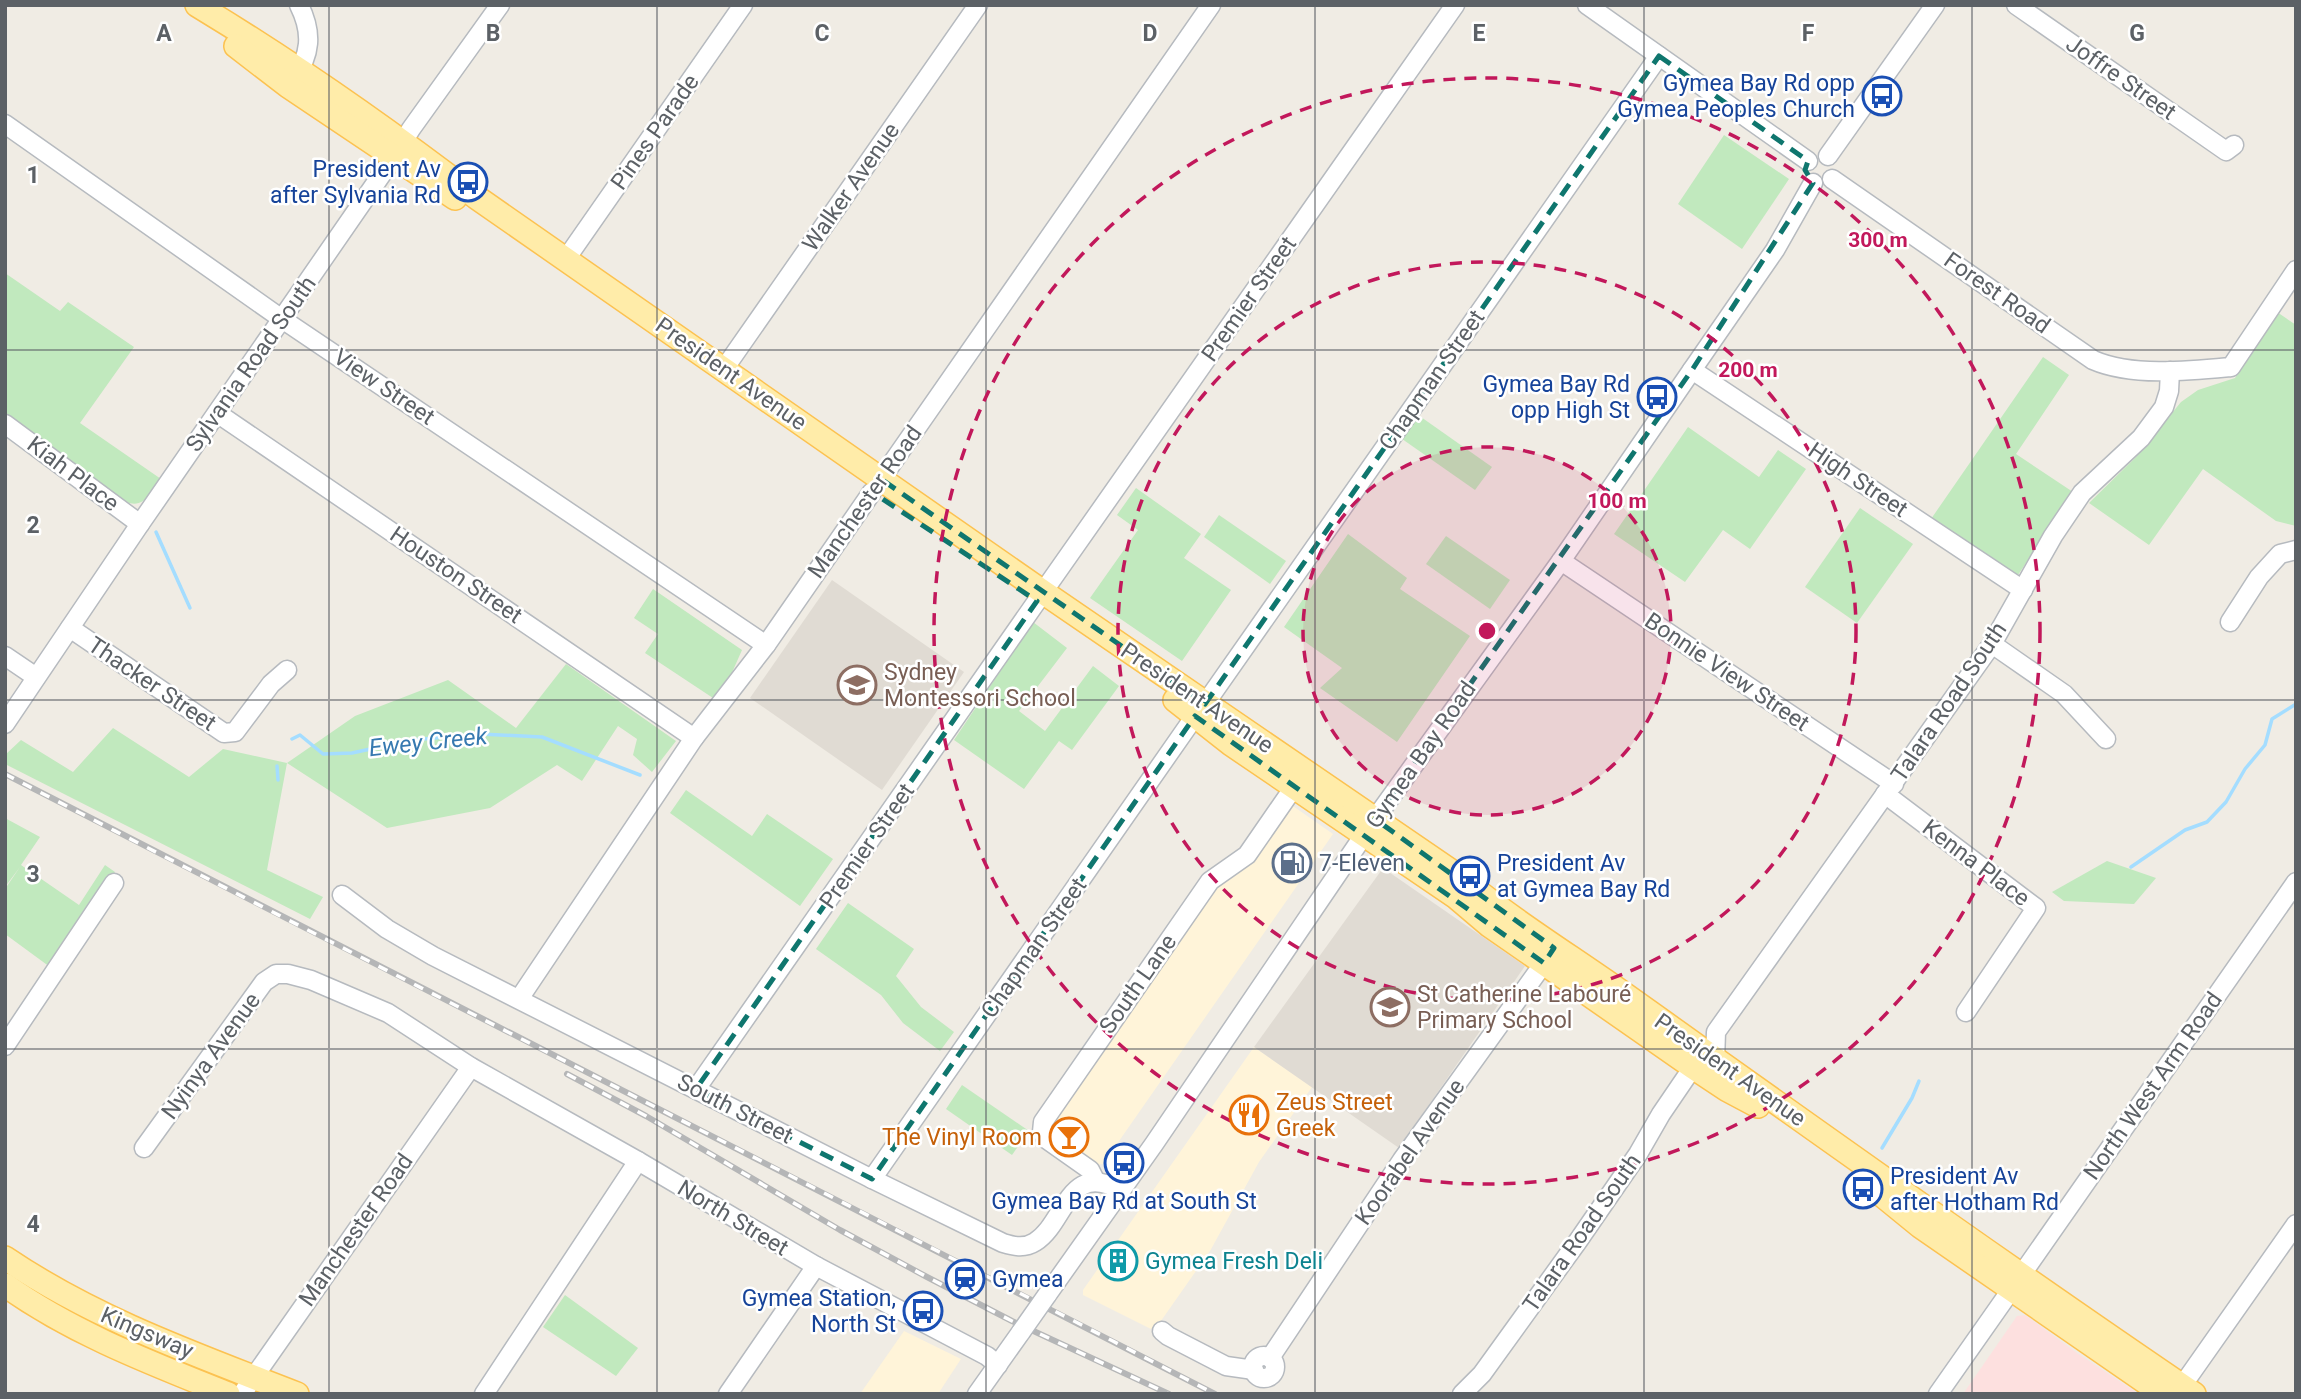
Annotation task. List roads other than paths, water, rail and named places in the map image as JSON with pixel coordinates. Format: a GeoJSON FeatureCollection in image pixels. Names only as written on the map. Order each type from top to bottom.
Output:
{"type":"FeatureCollection","features":[{"type":"Feature","properties":{"kind":"main road","name":"President Avenue"},"geometry":{"type":"LineString","coordinates":[[188,5],[752,401],[818,453],[877,485]]}},
{"type":"Feature","properties":{"kind":"main road","name":"President Avenue"},"geometry":{"type":"LineString","coordinates":[[197,5],[293,78]]}},
{"type":"Feature","properties":{"kind":"main road","name":"President Avenue"},"geometry":{"type":"LineString","coordinates":[[398,150],[476,197],[724,369],[877,485],[924,527],[1040,596],[1137,670],[1370,827]]}},
{"type":"Feature","properties":{"kind":"main road","name":"President Avenue"},"geometry":{"type":"LineString","coordinates":[[1200,710],[1231,744],[1294,787],[1461,878],[1549,956],[1693,1067],[1762,1108],[1822,1149],[1920,1226],[2017,1282]]}},
{"type":"Feature","properties":{"kind":"main road","name":"President Avenue"},"geometry":{"type":"LineString","coordinates":[[1549,956],[1620,992],[2017,1282],[2179,1392]]}},
{"type":"Feature","properties":{"kind":"main road"},"geometry":{"type":"LineString","coordinates":[[1620,992],[1656,1028],[1693,1055],[1693,1067]]}},
{"type":"Feature","properties":{"kind":"main road","name":"Kingsway"},"geometry":{"type":"LineString","coordinates":[[5,1258],[90,1308],[171,1344],[248,1386],[297,1394]]}},
{"type":"Feature","properties":{"kind":"main road","name":"Kingsway"},"geometry":{"type":"LineString","coordinates":[[5,1286],[68,1325],[105,1343],[228,1394]]}},
{"type":"Feature","properties":{"kind":"street"},"geometry":{"type":"LineString","coordinates":[[293,78],[307,52],[310,34],[299,5]]}},
{"type":"Feature","properties":{"kind":"street","name":"Sylvania Road South"},"geometry":{"type":"LineString","coordinates":[[5,724],[217,412],[500,5]]}},
{"type":"Feature","properties":{"kind":"street","name":"Pines Parade"},"geometry":{"type":"LineString","coordinates":[[566,259],[743,5]]}},
{"type":"Feature","properties":{"kind":"street","name":"Walker Avenue"},"geometry":{"type":"LineString","coordinates":[[724,369],[978,5]]}},
{"type":"Feature","properties":{"kind":"street","name":"Manchester Road"},"geometry":{"type":"LineString","coordinates":[[519,999],[694,738],[766,645],[1211,5]]}},
{"type":"Feature","properties":{"kind":"street","name":"Premier Street"},"geometry":{"type":"LineString","coordinates":[[696,1089],[1455,5]]}},
{"type":"Feature","properties":{"kind":"street"},"geometry":{"type":"LineString","coordinates":[[1587,5],[1808,160]]}},
{"type":"Feature","properties":{"kind":"street"},"geometry":{"type":"LineString","coordinates":[[1828,156],[1935,5]]}},
{"type":"Feature","properties":{"kind":"street","name":"Joffre Street"},"geometry":{"type":"LineString","coordinates":[[2016,5],[2231,153]]}},
{"type":"Feature","properties":{"kind":"street","name":"Chapman Street"},"geometry":{"type":"LineString","coordinates":[[872,1180],[1659,56]]}},
{"type":"Feature","properties":{"kind":"street","name":"View Street"},"geometry":{"type":"LineString","coordinates":[[5,124],[282,319],[766,645]]}},
{"type":"Feature","properties":{"kind":"street"},"geometry":{"type":"LineString","coordinates":[[1819,154],[1828,156],[1836,169],[1832,180],[1825,184],[1812,183],[1805,170],[1808,160],[1819,154]]}},
{"type":"Feature","properties":{"kind":"street","name":"Forest Road"},"geometry":{"type":"LineString","coordinates":[[1832,180],[2093,360],[2120,368],[2170,371]]}},
{"type":"Feature","properties":{"kind":"street","name":"Gymea Bay Road"},"geometry":{"type":"LineString","coordinates":[[978,1394],[1121,1191],[1370,827],[1561,561],[1775,250],[1812,183]]}},
{"type":"Feature","properties":{"kind":"street"},"geometry":{"type":"LineString","coordinates":[[2170,371],[2231,367],[2296,270]]}},
{"type":"Feature","properties":{"kind":"street","name":"High Street"},"geometry":{"type":"LineString","coordinates":[[1692,370],[2023,590]]}},
{"type":"Feature","properties":{"kind":"street","name":"Talara Road South"},"geometry":{"type":"LineString","coordinates":[[1716,1032],[1992,644],[2053,536],[2082,493],[2141,438],[2164,407],[2169,391],[2170,371]]}},
{"type":"Feature","properties":{"kind":"street","name":"Houston Street"},"geometry":{"type":"LineString","coordinates":[[217,412],[694,738]]}},
{"type":"Feature","properties":{"kind":"street","name":"Kiah Place"},"geometry":{"type":"LineString","coordinates":[[5,424],[140,524]]}},
{"type":"Feature","properties":{"kind":"street"},"geometry":{"type":"LineString","coordinates":[[2230,622],[2259,577],[2280,554],[2296,550]]}},
{"type":"Feature","properties":{"kind":"street","name":"Bonnie View Street"},"geometry":{"type":"LineString","coordinates":[[1561,561],[1889,789]]}},
{"type":"Feature","properties":{"kind":"street","name":"Thacker Street"},"geometry":{"type":"LineString","coordinates":[[70,628],[219,730],[229,734],[235,732],[271,684],[287,670]]}},
{"type":"Feature","properties":{"kind":"street"},"geometry":{"type":"LineString","coordinates":[[1992,644],[2064,694],[2106,738]]}},
{"type":"Feature","properties":{"kind":"street"},"geometry":{"type":"LineString","coordinates":[[5,656],[36,677]]}},
{"type":"Feature","properties":{"kind":"street","name":"South Lane"},"geometry":{"type":"LineString","coordinates":[[1096,1182],[1085,1165],[1046,1139],[1042,1132],[1043,1122],[1210,881],[1247,855],[1294,787]]}},
{"type":"Feature","properties":{"kind":"street","name":"Kenna Place"},"geometry":{"type":"LineString","coordinates":[[1889,789],[2036,908],[1966,1012]]}},
{"type":"Feature","properties":{"kind":"street","name":"North West Arm Road"},"geometry":{"type":"LineString","coordinates":[[1938,1394],[2296,882]]}},
{"type":"Feature","properties":{"kind":"street"},"geometry":{"type":"LineString","coordinates":[[5,1046],[114,883]]}},
{"type":"Feature","properties":{"kind":"street","name":"South Street"},"geometry":{"type":"LineString","coordinates":[[342,895],[387,929],[433,956],[986,1236],[1015,1246],[1026,1246],[1035,1242],[1066,1200],[1087,1184],[1096,1182]]}},
{"type":"Feature","properties":{"kind":"street","name":"Koorabel Avenue"},"geometry":{"type":"LineString","coordinates":[[1162,1331],[1226,1366],[1254,1370],[1259,1377],[1271,1376],[1275,1365],[1270,1358],[1402,1160],[1549,956]]}},
{"type":"Feature","properties":{"kind":"street","name":"Nyinya Avenue"},"geometry":{"type":"LineString","coordinates":[[144,1148],[264,982],[276,974],[311,980],[388,1013],[471,1067]]}},
{"type":"Feature","properties":{"kind":"street"},"geometry":{"type":"LineString","coordinates":[[1678,1035],[1699,1038],[1716,1032],[1715,1061]]}},
{"type":"Feature","properties":{"kind":"street","name":"Manchester Road"},"geometry":{"type":"LineString","coordinates":[[248,1386],[471,1067]]}},
{"type":"Feature","properties":{"kind":"street","name":"North Street"},"geometry":{"type":"LineString","coordinates":[[471,1067],[816,1266],[987,1356],[998,1365]]}},
{"type":"Feature","properties":{"kind":"street","name":"Talara Road South"},"geometry":{"type":"LineString","coordinates":[[1462,1394],[1482,1374],[1578,1241],[1693,1067]]}},
{"type":"Feature","properties":{"kind":"street"},"geometry":{"type":"LineString","coordinates":[[484,1394],[638,1161]]}},
{"type":"Feature","properties":{"kind":"street"},"geometry":{"type":"LineString","coordinates":[[1096,1182],[1121,1191]]}},
{"type":"Feature","properties":{"kind":"street"},"geometry":{"type":"LineString","coordinates":[[2179,1392],[2296,1224]]}},
{"type":"Feature","properties":{"kind":"street"},"geometry":{"type":"LineString","coordinates":[[729,1394],[816,1266]]}},
{"type":"Feature","properties":{"kind":"waterway","name":"Ewey Creek"},"geometry":{"type":"LineString","coordinates":[[156,532],[190,608]]}},
{"type":"Feature","properties":{"kind":"waterway"},"geometry":{"type":"LineString","coordinates":[[2131,867],[2185,830],[2207,822],[2226,802],[2245,769],[2265,745],[2272,719],[2296,704]]}},
{"type":"Feature","properties":{"kind":"waterway","name":"Ewey Creek"},"geometry":{"type":"LineString","coordinates":[[292,739],[300,735],[323,754],[352,753],[412,740],[480,734],[542,737],[640,775]]}},
{"type":"Feature","properties":{"kind":"waterway"},"geometry":{"type":"LineString","coordinates":[[277,766],[278,780]]}},
{"type":"Feature","properties":{"kind":"waterway"},"geometry":{"type":"LineString","coordinates":[[1882,1148],[1919,1081]]}},
{"type":"Feature","properties":{"kind":"railway"},"geometry":{"type":"LineString","coordinates":[[5,774],[1215,1394]]}},
{"type":"Feature","properties":{"kind":"railway"},"geometry":{"type":"LineString","coordinates":[[567,1074],[646,1116],[840,1230],[927,1277],[1012,1321],[1169,1394]]}},
{"type":"Feature","properties":{"kind":"place","name":"Gymea Bay Rd opp Gymea Peoples Church"},"geometry":{"type":"Point","coordinates":[1882,96]}},
{"type":"Feature","properties":{"kind":"place","name":"President Av after Sylvania Rd"},"geometry":{"type":"Point","coordinates":[468,182]}},
{"type":"Feature","properties":{"kind":"place","name":"Gymea Bay Rd opp High St"},"geometry":{"type":"Point","coordinates":[1657,397]}},
{"type":"Feature","properties":{"kind":"place","name":"Sydney Montessori School"},"geometry":{"type":"Point","coordinates":[857,685]}},
{"type":"Feature","properties":{"kind":"place","name":"7-Eleven"},"geometry":{"type":"Point","coordinates":[1292,863]}},
{"type":"Feature","properties":{"kind":"place","name":"President Av at Gymea Bay Rd"},"geometry":{"type":"Point","coordinates":[1470,876]}},
{"type":"Feature","properties":{"kind":"place","name":"St Catherine Labouré Primary School"},"geometry":{"type":"Point","coordinates":[1390,1007]}},
{"type":"Feature","properties":{"kind":"place","name":"Zeus Street Greek"},"geometry":{"type":"Point","coordinates":[1249,1115]}},
{"type":"Feature","properties":{"kind":"place","name":"The Vinyl Room"},"geometry":{"type":"Point","coordinates":[1069,1137]}},
{"type":"Feature","properties":{"kind":"place","name":"Gymea Bay Rd at South St"},"geometry":{"type":"Point","coordinates":[1124,1163]}},
{"type":"Feature","properties":{"kind":"place","name":"President Av after Hotham Rd"},"geometry":{"type":"Point","coordinates":[1863,1189]}},
{"type":"Feature","properties":{"kind":"place","name":"Gymea Fresh Deli"},"geometry":{"type":"Point","coordinates":[1118,1261]}},
{"type":"Feature","properties":{"kind":"place","name":"Gymea"},"geometry":{"type":"Point","coordinates":[965,1279]}},
{"type":"Feature","properties":{"kind":"place","name":"Gymea Station, North St"},"geometry":{"type":"Point","coordinates":[923,1311]}}]}
